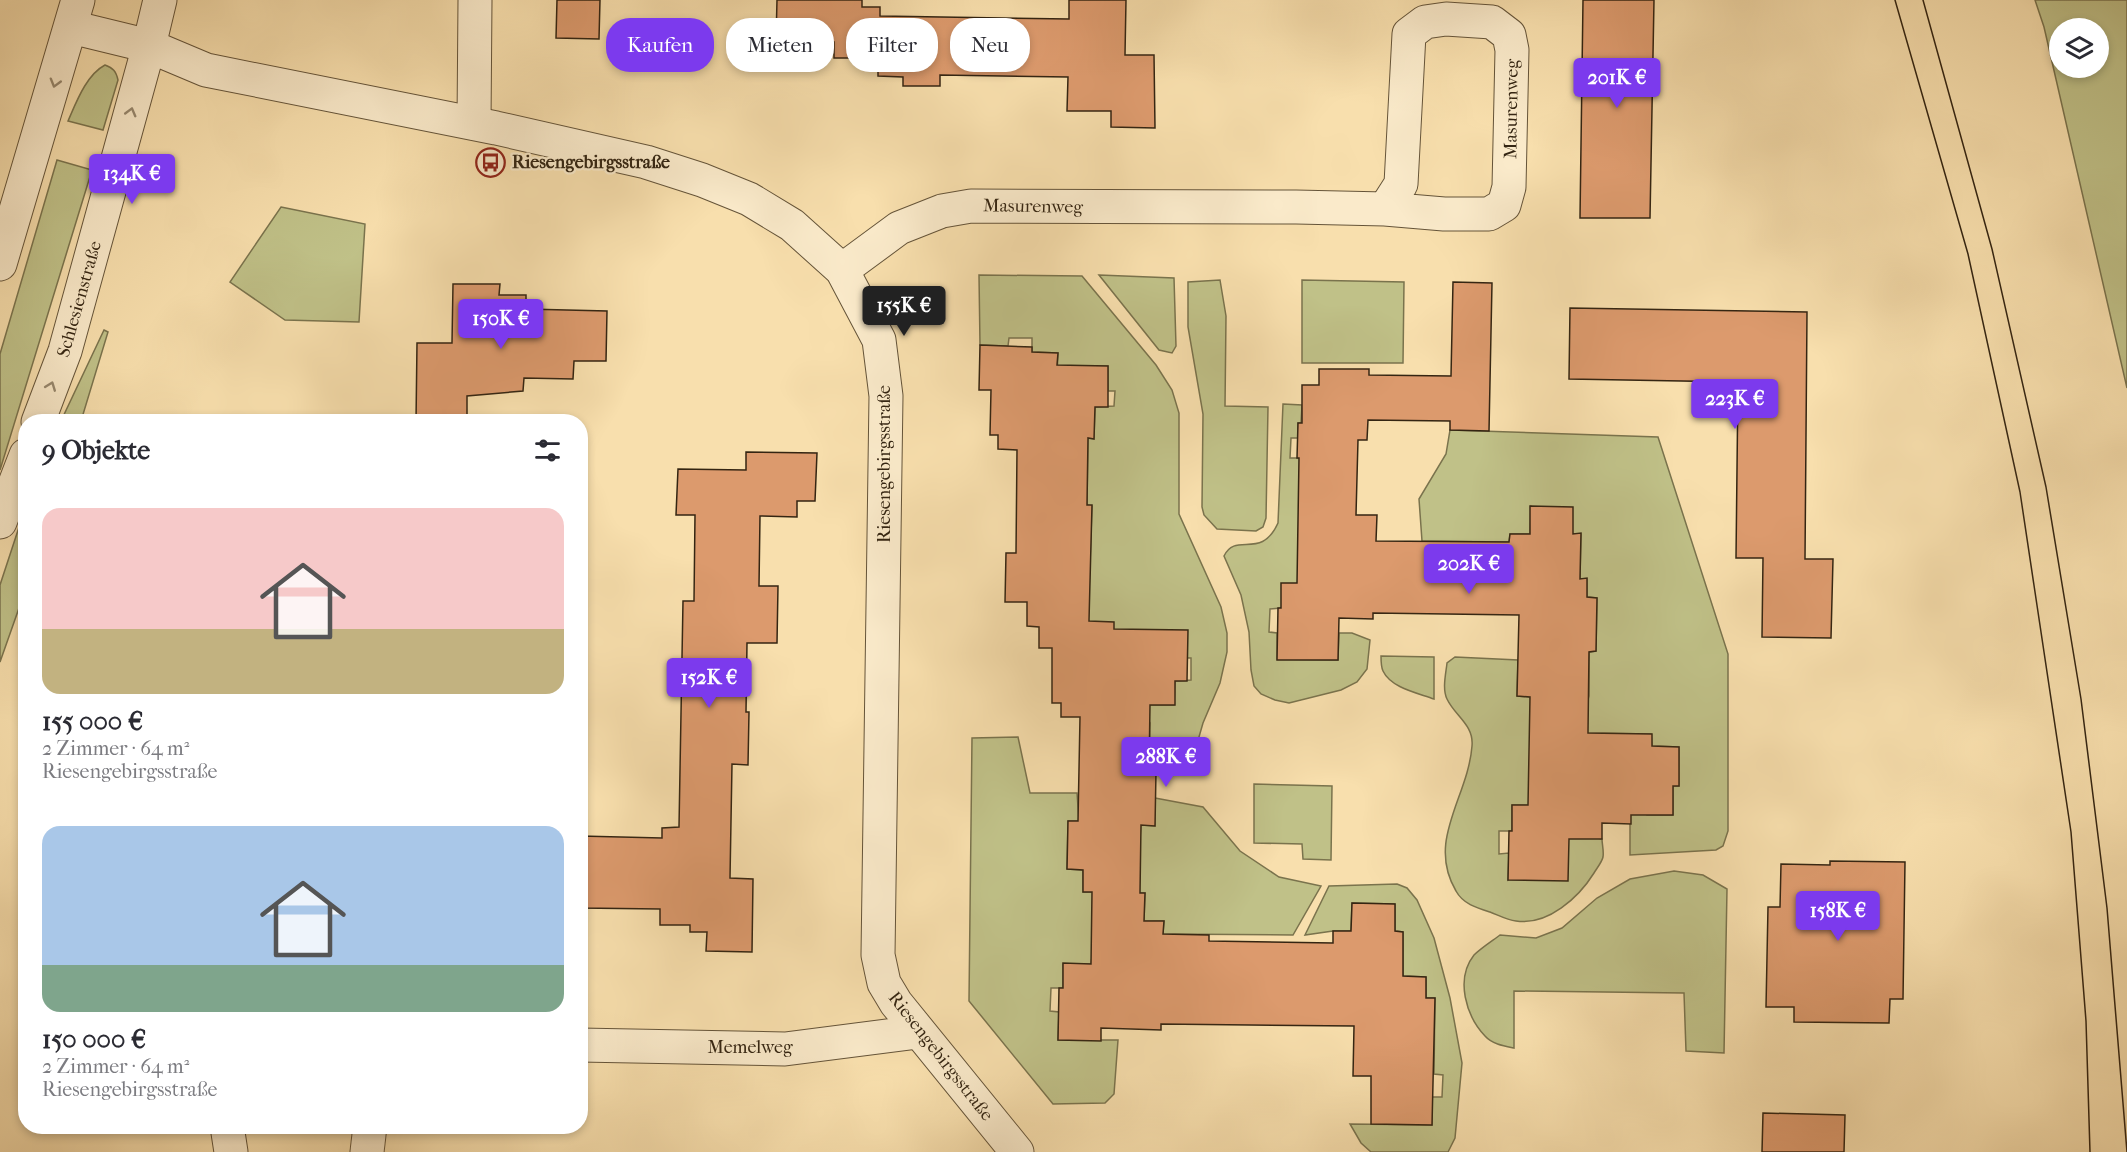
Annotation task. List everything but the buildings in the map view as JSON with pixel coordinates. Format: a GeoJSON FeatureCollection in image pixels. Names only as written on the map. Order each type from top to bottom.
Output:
{"type":"FeatureCollection","features":[{"type":"Feature","properties":{"kind":"street","name":"Schlesienstraße"},"geometry":{"type":"LineString","coordinates":[[41,414],[65,351],[160,0]]}},
{"type":"Feature","properties":{"kind":"street"},"geometry":{"type":"LineString","coordinates":[[474,123],[475,0]]}},
{"type":"Feature","properties":{"kind":"street","name":"Riesengebirgsstraße"},"geometry":{"type":"LineString","coordinates":[[74,13],[206,70],[474,123],[646,162],[749,199],[792,225],[842,270],[879,340],[886,396],[878,955],[884,982],[896,1003],[1017,1152]]}},
{"type":"Feature","properties":{"kind":"street"},"geometry":{"type":"LineString","coordinates":[[0,264],[74,13]]}},
{"type":"Feature","properties":{"kind":"street","name":"Masurenweg"},"geometry":{"type":"LineString","coordinates":[[842,270],[899,228],[942,211],[971,206],[1296,207],[1489,214],[1504,205],[1509,187],[1512,50],[1509,35],[1492,22],[1467,20],[1425,22],[1409,34],[1406,54],[1401,184],[1385,210]]}},
{"type":"Feature","properties":{"kind":"street"},"geometry":{"type":"LineString","coordinates":[[0,522],[18,476]]}},
{"type":"Feature","properties":{"kind":"street","name":"Memelweg"},"geometry":{"type":"LineString","coordinates":[[588,1045],[785,1049],[918,1032]]}},
{"type":"Feature","properties":{"kind":"street"},"geometry":{"type":"LineString","coordinates":[[228,1134],[231,1152]]}},
{"type":"Feature","properties":{"kind":"street"},"geometry":{"type":"LineString","coordinates":[[367,1152],[369,1134]]}},
{"type":"Feature","properties":{"kind":"green space"},"geometry":{"type":"Polygon","coordinates":[[[2035,0],[2127,0],[2127,388],[2056,78],[2109,78],[2109,18],[2049,18],[2049,49],[2035,0]]]}},
{"type":"Feature","properties":{"kind":"green space"},"geometry":{"type":"Polygon","coordinates":[[[105,65],[114,70],[118,80],[103,130],[68,121],[87,82],[105,65]]]}},
{"type":"Feature","properties":{"kind":"green space"},"geometry":{"type":"Polygon","coordinates":[[[57,160],[92,170],[0,470],[0,354],[57,160]]]}},
{"type":"Feature","properties":{"kind":"green space"},"geometry":{"type":"Polygon","coordinates":[[[281,207],[365,224],[359,322],[285,320],[230,282],[281,207]]]}},
{"type":"Feature","properties":{"kind":"green space"},"geometry":{"type":"Polygon","coordinates":[[[979,275],[1082,276],[1156,365],[1172,390],[1179,413],[1179,514],[1221,607],[1227,633],[1227,652],[1220,683],[1203,723],[1188,775],[1149,772],[1150,723],[1141,705],[1174,705],[1175,681],[1191,680],[1191,658],[1143,657],[1088,621],[1092,506],[1087,505],[1088,438],[1094,438],[1095,407],[1114,406],[1115,391],[1108,391],[1108,366],[1079,366],[1057,376],[1058,353],[1032,352],[1032,338],[1009,338],[1008,346],[980,345],[979,275]]]}},
{"type":"Feature","properties":{"kind":"green space"},"geometry":{"type":"Polygon","coordinates":[[[1099,275],[1174,278],[1176,346],[1172,353],[1159,350],[1099,275]]]}},
{"type":"Feature","properties":{"kind":"green space"},"geometry":{"type":"Polygon","coordinates":[[[1220,280],[1226,316],[1225,406],[1268,407],[1266,518],[1263,527],[1256,531],[1217,529],[1204,515],[1202,507],[1203,414],[1188,327],[1188,282],[1220,280]]]}},
{"type":"Feature","properties":{"kind":"green space"},"geometry":{"type":"Polygon","coordinates":[[[1302,280],[1404,282],[1403,363],[1302,363],[1302,280]]]}},
{"type":"Feature","properties":{"kind":"green space"},"geometry":{"type":"Polygon","coordinates":[[[104,330],[108,332],[83,414],[64,414],[104,330]]]}},
{"type":"Feature","properties":{"kind":"green space"},"geometry":{"type":"Polygon","coordinates":[[[1283,404],[1302,405],[1301,423],[1298,423],[1298,438],[1291,438],[1290,458],[1300,458],[1325,545],[1281,608],[1270,609],[1269,632],[1277,633],[1277,659],[1338,660],[1339,633],[1352,633],[1370,640],[1367,669],[1357,682],[1341,690],[1289,703],[1261,694],[1254,686],[1249,632],[1241,595],[1224,556],[1229,549],[1235,546],[1264,541],[1278,523],[1283,404]]]}},
{"type":"Feature","properties":{"kind":"green space"},"geometry":{"type":"Polygon","coordinates":[[[1450,430],[1658,437],[1728,654],[1728,831],[1723,846],[1716,850],[1630,855],[1630,803],[1647,815],[1673,815],[1673,786],[1679,786],[1679,747],[1652,746],[1651,734],[1579,733],[1589,696],[1589,652],[1596,651],[1597,598],[1587,597],[1587,579],[1580,579],[1581,534],[1573,534],[1531,506],[1530,534],[1510,534],[1509,542],[1422,541],[1419,499],[1446,454],[1450,430]]]}},
{"type":"Feature","properties":{"kind":"green space"},"geometry":{"type":"Polygon","coordinates":[[[18,530],[18,611],[0,662],[0,585],[18,530]]]}},
{"type":"Feature","properties":{"kind":"green space"},"geometry":{"type":"Polygon","coordinates":[[[1381,656],[1434,657],[1434,699],[1392,682],[1383,671],[1381,656]]]}},
{"type":"Feature","properties":{"kind":"green space"},"geometry":{"type":"Polygon","coordinates":[[[1455,657],[1518,660],[1517,696],[1530,697],[1556,806],[1512,805],[1512,831],[1499,831],[1499,854],[1509,853],[1508,880],[1569,832],[1602,839],[1602,859],[1588,882],[1561,908],[1540,919],[1528,921],[1506,919],[1471,905],[1456,891],[1448,872],[1445,854],[1447,836],[1469,765],[1472,746],[1470,732],[1450,705],[1445,691],[1447,663],[1455,657]]]}},
{"type":"Feature","properties":{"kind":"green space"},"geometry":{"type":"Polygon","coordinates":[[[1018,737],[1030,793],[1077,793],[1079,821],[1068,821],[1067,869],[1083,870],[1083,892],[1100,892],[1091,964],[1063,964],[1063,988],[1051,988],[1050,1011],[1059,1012],[1058,1040],[1118,1040],[1114,1094],[1105,1103],[1053,1104],[969,1001],[972,738],[1018,737]]]}},
{"type":"Feature","properties":{"kind":"green space"},"geometry":{"type":"Polygon","coordinates":[[[1254,784],[1332,786],[1331,860],[1303,859],[1302,844],[1254,843],[1254,784]]]}},
{"type":"Feature","properties":{"kind":"green space"},"geometry":{"type":"Polygon","coordinates":[[[1155,798],[1203,807],[1240,851],[1279,877],[1321,886],[1293,935],[1163,934],[1164,921],[1144,921],[1145,893],[1136,893],[1141,825],[1155,826],[1155,798]]]}},
{"type":"Feature","properties":{"kind":"green space"},"geometry":{"type":"Polygon","coordinates":[[[1674,871],[1703,875],[1727,889],[1724,1053],[1686,1051],[1684,993],[1514,991],[1514,1048],[1495,1043],[1478,1028],[1468,1008],[1464,986],[1468,965],[1477,952],[1500,935],[1536,938],[1562,928],[1597,898],[1630,879],[1674,871]]]}},
{"type":"Feature","properties":{"kind":"green space"},"geometry":{"type":"Polygon","coordinates":[[[1397,884],[1407,888],[1417,900],[1434,938],[1450,998],[1462,1063],[1455,1138],[1448,1152],[1371,1152],[1361,1143],[1350,1124],[1432,1125],[1432,1097],[1442,1097],[1443,1075],[1434,1074],[1435,998],[1426,998],[1426,977],[1403,976],[1403,932],[1395,931],[1395,904],[1352,903],[1351,931],[1305,935],[1329,886],[1397,884]]]}},
{"type":"Feature","properties":{"kind":"tram line"},"geometry":{"type":"LineString","coordinates":[[1895,0],[1968,254],[2020,492],[2071,832],[2086,1021],[2090,1152]]}},
{"type":"Feature","properties":{"kind":"tram line"},"geometry":{"type":"LineString","coordinates":[[1923,0],[1992,249],[2046,487],[2081,699],[2107,908],[2127,1152]]}},
{"type":"Feature","properties":{"kind":"place","name":"Riesengebirgsstraße"},"geometry":{"type":"Point","coordinates":[491,162]}}]}
